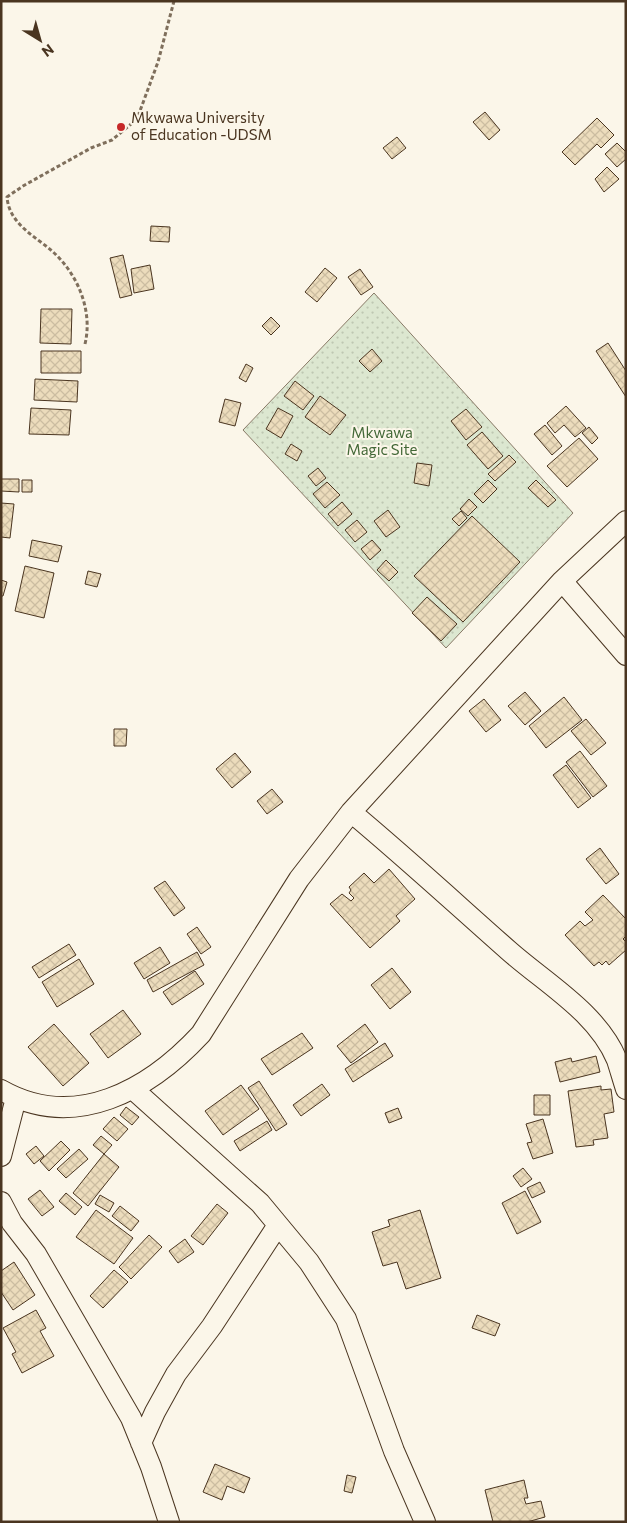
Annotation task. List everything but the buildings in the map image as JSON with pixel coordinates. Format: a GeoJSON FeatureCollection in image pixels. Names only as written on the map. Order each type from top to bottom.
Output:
{"type":"FeatureCollection","features":[{"type":"Feature","properties":{"kind":"street"},"geometry":{"type":"LineString","coordinates":[[1,1156],[9,1094],[45,1106],[69,1108],[94,1103],[134,1090],[171,1064],[201,1034],[300,879],[351,812],[562,581],[626,521]]}},
{"type":"Feature","properties":{"kind":"street"},"geometry":{"type":"LineString","coordinates":[[562,581],[626,655]]}},
{"type":"Feature","properties":{"kind":"street"},"geometry":{"type":"LineString","coordinates":[[351,812],[422,872],[509,951],[573,1003],[603,1038],[616,1059],[626,1089]]}},
{"type":"Feature","properties":{"kind":"street"},"geometry":{"type":"LineString","coordinates":[[134,1090],[260,1203],[309,1262],[346,1319],[394,1451],[425,1522]]}},
{"type":"Feature","properties":{"kind":"street"},"geometry":{"type":"LineString","coordinates":[[1,1202],[12,1223],[36,1254],[131,1418],[169,1522]]}},
{"type":"Feature","properties":{"kind":"street"},"geometry":{"type":"LineString","coordinates":[[141,1443],[155,1412],[176,1374],[212,1326],[278,1224]]}},
{"type":"Feature","properties":{"kind":"path"},"geometry":{"type":"LineString","coordinates":[[85,344],[88,322],[83,299],[74,277],[53,252],[26,233],[11,210],[7,197],[91,148],[112,140],[136,119],[158,62],[174,1]]}},
{"type":"Feature","properties":{"kind":"green space","name":"Mkwawa Magic Site"},"geometry":{"type":"Polygon","coordinates":[[[374,293],[573,513],[446,648],[243,430],[374,293]]]}},
{"type":"Feature","properties":{"kind":"place","name":"Mkwawa University of Education -UDSM"},"geometry":{"type":"Point","coordinates":[121,127]}}]}
